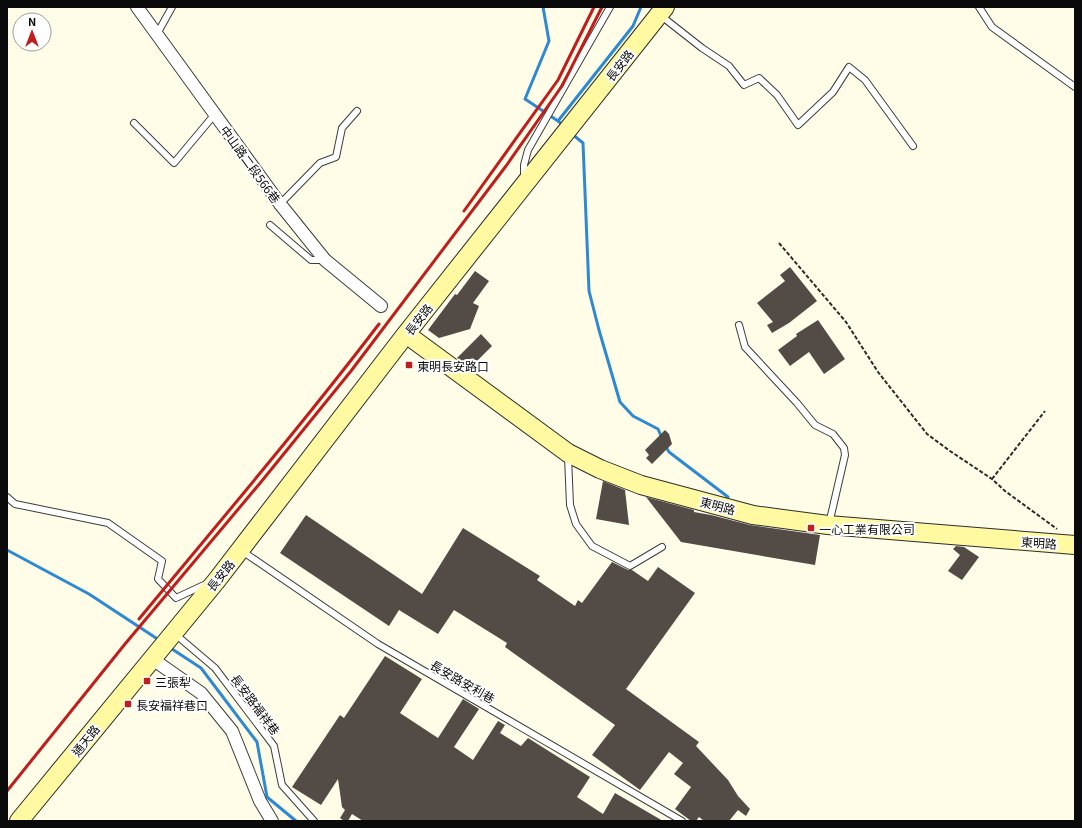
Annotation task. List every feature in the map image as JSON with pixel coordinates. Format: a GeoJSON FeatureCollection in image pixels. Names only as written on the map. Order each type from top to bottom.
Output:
{"type":"FeatureCollection","features":[{"type":"Feature","properties":{"kind":"main road","name":"長安路"},"geometry":{"type":"LineString","coordinates":[[173,632],[217,580],[406,334],[662,11]]}},
{"type":"Feature","properties":{"kind":"main road","name":"東明路"},"geometry":{"type":"LineString","coordinates":[[406,334],[568,453],[600,469],[641,485],[753,515],[828,525],[1069,544]]}},
{"type":"Feature","properties":{"kind":"main road","name":"通天路"},"geometry":{"type":"LineString","coordinates":[[19,821],[173,632]]}},
{"type":"Feature","properties":{"kind":"street","name":"中山路二段566巷"},"geometry":{"type":"LineString","coordinates":[[137,7],[280,204],[325,260],[381,306]]}},
{"type":"Feature","properties":{"kind":"street"},"geometry":{"type":"LineString","coordinates":[[151,658],[201,693],[232,731],[260,801],[272,821]]}},
{"type":"Feature","properties":{"kind":"lane"},"geometry":{"type":"LineString","coordinates":[[157,34],[172,7]]}},
{"type":"Feature","properties":{"kind":"lane"},"geometry":{"type":"LineString","coordinates":[[523,187],[524,166],[528,150],[610,7]]}},
{"type":"Feature","properties":{"kind":"lane"},"geometry":{"type":"LineString","coordinates":[[979,7],[992,27],[1075,87]]}},
{"type":"Feature","properties":{"kind":"lane"},"geometry":{"type":"LineString","coordinates":[[662,11],[702,48],[729,66],[744,85],[759,78],[777,95],[798,125],[833,92],[849,68],[865,80],[913,146]]}},
{"type":"Feature","properties":{"kind":"lane"},"geometry":{"type":"LineString","coordinates":[[280,204],[320,163],[336,157],[342,128],[357,111]]}},
{"type":"Feature","properties":{"kind":"lane"},"geometry":{"type":"LineString","coordinates":[[134,123],[174,163],[215,114]]}},
{"type":"Feature","properties":{"kind":"lane"},"geometry":{"type":"LineString","coordinates":[[270,225],[311,260],[325,260]]}},
{"type":"Feature","properties":{"kind":"lane"},"geometry":{"type":"LineString","coordinates":[[739,325],[745,347],[797,403],[815,425],[833,434],[844,448],[845,455],[828,525]]}},
{"type":"Feature","properties":{"kind":"lane"},"geometry":{"type":"LineString","coordinates":[[568,453],[570,505],[576,524],[592,546],[630,566],[662,547]]}},
{"type":"Feature","properties":{"kind":"lane"},"geometry":{"type":"LineString","coordinates":[[7,497],[14,504],[108,523],[162,561],[158,579],[176,598],[217,580]]}},
{"type":"Feature","properties":{"kind":"lane","name":"長安路安利巷"},"geometry":{"type":"LineString","coordinates":[[240,550],[378,644],[682,821]]}},
{"type":"Feature","properties":{"kind":"lane","name":"長安路福祥巷"},"geometry":{"type":"LineString","coordinates":[[173,632],[215,668],[274,746],[282,784],[314,821]]}},
{"type":"Feature","properties":{"kind":"path"},"geometry":{"type":"LineString","coordinates":[[779,243],[846,322],[878,372],[927,434],[992,479],[1005,491],[1061,532],[1069,544]]}},
{"type":"Feature","properties":{"kind":"path"},"geometry":{"type":"LineString","coordinates":[[992,479],[1045,412]]}},
{"type":"Feature","properties":{"kind":"building"},"geometry":{"type":"Polygon","coordinates":[[[790,267],[817,301],[789,323],[772,333],[767,325],[773,322],[757,303],[785,281],[780,275],[790,267]]]}},
{"type":"Feature","properties":{"kind":"building"},"geometry":{"type":"Polygon","coordinates":[[[475,271],[489,281],[473,303],[479,306],[470,329],[439,338],[428,330],[455,294],[457,295],[475,271]]]}},
{"type":"Feature","properties":{"kind":"building"},"geometry":{"type":"Polygon","coordinates":[[[818,320],[845,359],[824,374],[809,352],[790,366],[778,350],[797,336],[796,334],[818,320]]]}},
{"type":"Feature","properties":{"kind":"building"},"geometry":{"type":"Polygon","coordinates":[[[481,334],[492,346],[470,368],[457,358],[481,334]]]}},
{"type":"Feature","properties":{"kind":"building"},"geometry":{"type":"Polygon","coordinates":[[[665,430],[669,434],[672,444],[652,464],[646,458],[649,455],[645,450],[665,430]]]}},
{"type":"Feature","properties":{"kind":"building"},"geometry":{"type":"Polygon","coordinates":[[[603,481],[625,490],[629,525],[596,519],[603,481]]]}},
{"type":"Feature","properties":{"kind":"building"},"geometry":{"type":"Polygon","coordinates":[[[646,497],[694,510],[694,512],[750,525],[820,535],[815,565],[681,542],[646,497]]]}},
{"type":"Feature","properties":{"kind":"building"},"geometry":{"type":"Polygon","coordinates":[[[306,515],[422,594],[463,528],[540,576],[537,580],[575,606],[578,600],[582,603],[612,562],[628,570],[632,570],[648,581],[658,567],[695,593],[626,689],[699,742],[696,746],[728,780],[738,796],[750,809],[746,816],[738,810],[729,821],[704,821],[699,817],[696,821],[691,821],[675,809],[691,787],[674,774],[683,763],[669,752],[640,790],[592,755],[615,725],[505,647],[507,643],[454,610],[438,634],[399,610],[389,626],[280,553],[306,515]]]}},
{"type":"Feature","properties":{"kind":"building"},"geometry":{"type":"Polygon","coordinates":[[[956,546],[964,547],[979,557],[962,580],[948,571],[960,555],[953,549],[956,546]]]}},
{"type":"Feature","properties":{"kind":"building"},"geometry":{"type":"Polygon","coordinates":[[[385,656],[422,679],[400,713],[438,738],[463,699],[479,709],[454,747],[473,760],[498,721],[505,725],[500,733],[521,746],[528,738],[590,777],[577,797],[603,814],[615,793],[663,821],[363,821],[352,814],[348,821],[344,821],[340,818],[345,810],[342,807],[338,779],[321,805],[292,787],[340,715],[344,718],[385,656]]]}},
{"type":"Feature","properties":{"kind":"waterway"},"geometry":{"type":"LineString","coordinates":[[543,7],[549,41],[525,99],[558,121]]}},
{"type":"Feature","properties":{"kind":"waterway"},"geometry":{"type":"LineString","coordinates":[[564,126],[558,121],[633,26],[641,7]]}},
{"type":"Feature","properties":{"kind":"waterway"},"geometry":{"type":"LineString","coordinates":[[572,134],[583,143],[589,291],[620,402],[633,416],[658,429],[662,438]]}},
{"type":"Feature","properties":{"kind":"waterway"},"geometry":{"type":"LineString","coordinates":[[666,447],[669,452],[728,497]]}},
{"type":"Feature","properties":{"kind":"waterway"},"geometry":{"type":"LineString","coordinates":[[7,550],[89,594],[156,638]]}},
{"type":"Feature","properties":{"kind":"waterway"},"geometry":{"type":"LineString","coordinates":[[172,649],[201,668],[257,742],[267,797],[296,821]]}},
{"type":"Feature","properties":{"kind":"railway"},"geometry":{"type":"LineString","coordinates":[[464,211],[558,80],[594,7]]}},
{"type":"Feature","properties":{"kind":"railway"},"geometry":{"type":"LineString","coordinates":[[7,791],[125,644],[261,482],[351,371],[506,166],[562,86],[602,7]]}},
{"type":"Feature","properties":{"kind":"railway"},"geometry":{"type":"LineString","coordinates":[[139,619],[291,436],[379,324]]}},
{"type":"Feature","properties":{"kind":"place","name":"東明長安路口"},"geometry":{"type":"Point","coordinates":[409,365]}},
{"type":"Feature","properties":{"kind":"place","name":"一心工業有限公司"},"geometry":{"type":"Point","coordinates":[811,528]}},
{"type":"Feature","properties":{"kind":"place","name":"三張犁"},"geometry":{"type":"Point","coordinates":[147,681]}},
{"type":"Feature","properties":{"kind":"place","name":"長安福祥巷口"},"geometry":{"type":"Point","coordinates":[128,704]}}]}
